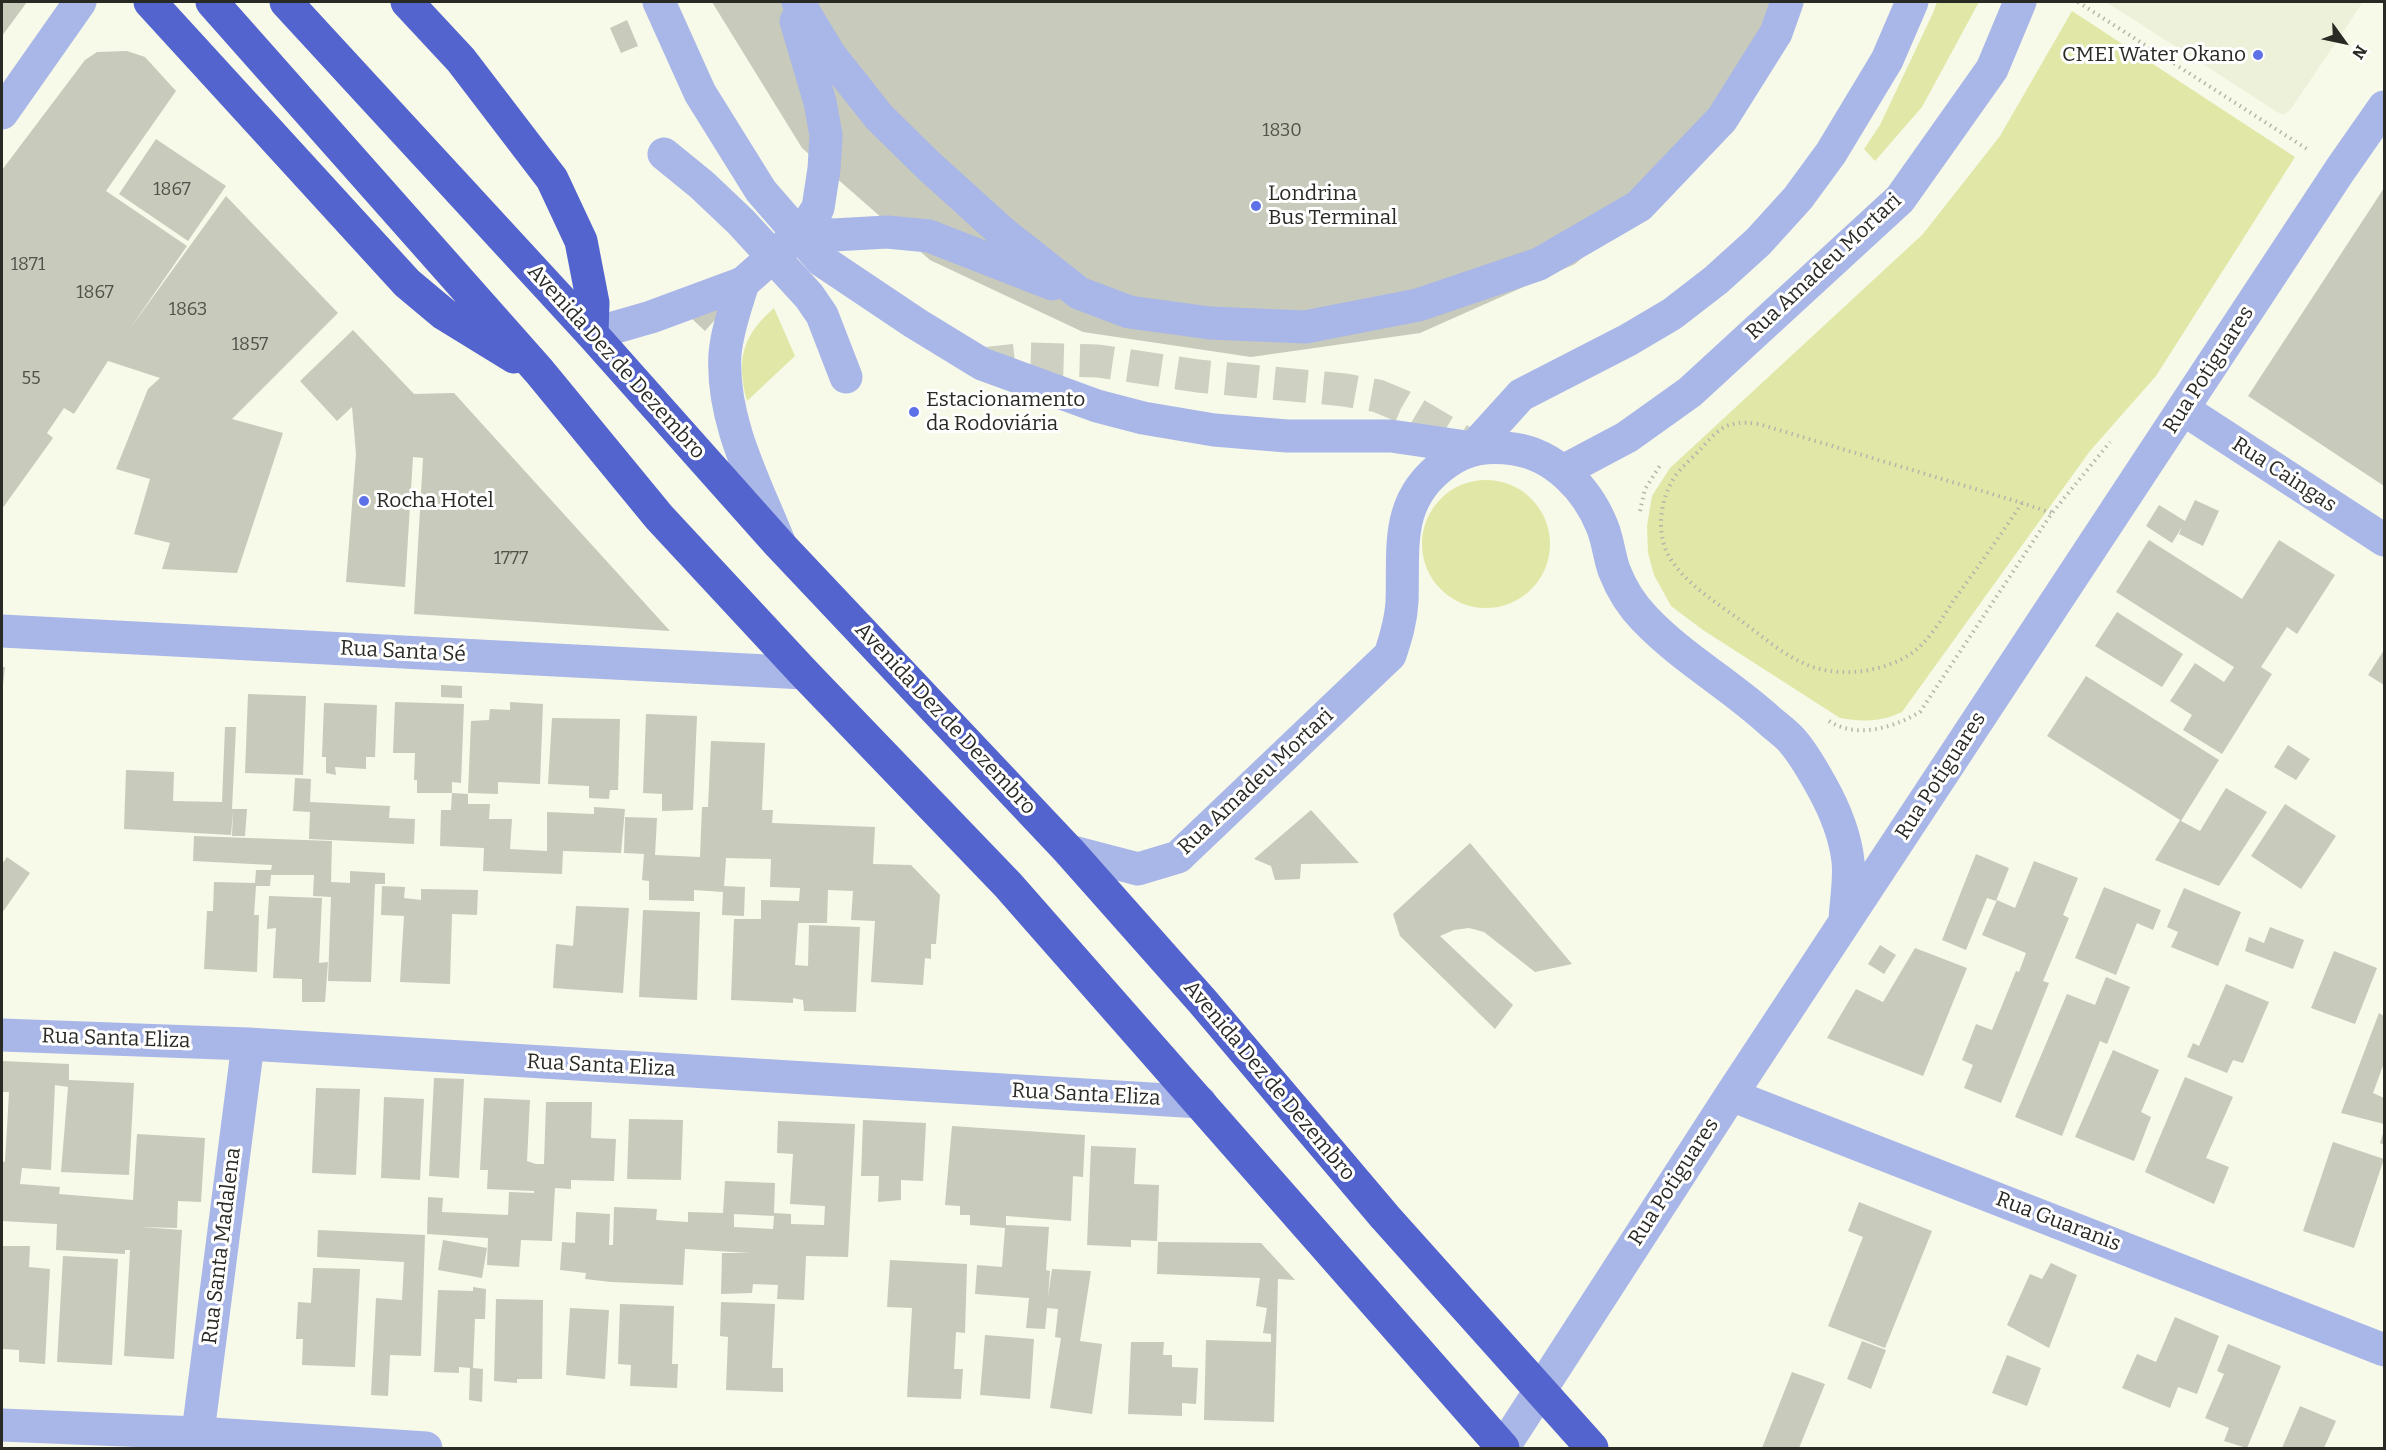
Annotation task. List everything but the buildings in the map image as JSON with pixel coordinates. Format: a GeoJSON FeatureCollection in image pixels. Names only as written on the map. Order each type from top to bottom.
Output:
{"type":"FeatureCollection","features":[{"type":"Feature","properties":{"kind":"highway"},"geometry":{"type":"LineString","coordinates":[[150,2],[407,283],[444,314],[539,371]]}},
{"type":"Feature","properties":{"kind":"highway"},"geometry":{"type":"LineString","coordinates":[[212,2],[539,371],[659,517],[804,673],[1008,885],[1503,1448]]}},
{"type":"Feature","properties":{"kind":"highway","name":"Avenida Dez de Dezembro"},"geometry":{"type":"LineString","coordinates":[[286,2],[592,334],[779,544],[1069,851],[1203,1002],[1385,1217],[1592,1449]]}},
{"type":"Feature","properties":{"kind":"highway"},"geometry":{"type":"LineString","coordinates":[[406,2],[461,60],[552,179],[581,241],[593,303],[592,334]]}},
{"type":"Feature","properties":{"kind":"street"},"geometry":{"type":"LineString","coordinates":[[2,113],[80,2]]}},
{"type":"Feature","properties":{"kind":"street"},"geometry":{"type":"LineString","coordinates":[[659,2],[700,93],[761,191],[821,261],[982,364],[1097,406],[1155,420],[1214,430],[1287,436],[1391,436],[1473,448],[1496,446],[1521,450],[1548,461],[1563,471],[1584,495],[1602,526],[1614,570],[1628,600],[1645,620],[1677,648],[1758,710],[1794,742],[1811,769],[1832,804],[1844,835],[1848,864],[1845,921]]}},
{"type":"Feature","properties":{"kind":"street"},"geometry":{"type":"LineString","coordinates":[[592,334],[660,314],[743,283],[803,231],[818,208],[826,135],[820,102],[790,2]]}},
{"type":"Feature","properties":{"kind":"street"},"geometry":{"type":"LineString","coordinates":[[798,2],[830,55],[879,117],[995,226],[1079,293]]}},
{"type":"Feature","properties":{"kind":"street"},"geometry":{"type":"LineString","coordinates":[[803,231],[832,235],[887,232],[929,236],[988,261],[1129,312],[1210,323],[1305,327],[1418,304],[1539,264],[1640,206],[1722,119],[1776,33],[1787,2]]}},
{"type":"Feature","properties":{"kind":"street"},"geometry":{"type":"LineString","coordinates":[[1473,448],[1521,395],[1628,340],[1672,314],[1716,280],[1758,242],[1798,198],[1831,153],[1887,60],[1912,2]]}},
{"type":"Feature","properties":{"kind":"street","name":"Rua Amadeu Mortari"},"geometry":{"type":"LineString","coordinates":[[1563,471],[1627,437],[1690,392],[1900,199],[1992,69],[2020,2]]}},
{"type":"Feature","properties":{"kind":"street","name":"Rua Potiguares"},"geometry":{"type":"LineString","coordinates":[[1503,1448],[1845,921],[2340,170],[2385,106]]}},
{"type":"Feature","properties":{"kind":"street"},"geometry":{"type":"LineString","coordinates":[[664,154],[702,184],[741,222],[809,296],[822,315],[846,377]]}},
{"type":"Feature","properties":{"kind":"street"},"geometry":{"type":"LineString","coordinates":[[743,283],[725,353],[726,385],[731,421],[779,544]]}},
{"type":"Feature","properties":{"kind":"street","name":"Rua Caingas"},"geometry":{"type":"LineString","coordinates":[[2183,409],[2385,540]]}},
{"type":"Feature","properties":{"kind":"street","name":"Rua Amadeu Mortari"},"geometry":{"type":"LineString","coordinates":[[1069,851],[1138,869],[1178,857],[1390,655],[1398,630],[1402,602],[1402,536],[1408,509],[1424,483],[1446,463],[1473,448]]}},
{"type":"Feature","properties":{"kind":"street","name":"Rua Santa Sé"},"geometry":{"type":"LineString","coordinates":[[2,631],[804,673]]}},
{"type":"Feature","properties":{"kind":"street","name":"Rua Santa Eliza"},"geometry":{"type":"LineString","coordinates":[[2,1035],[248,1044],[1200,1102]]}},
{"type":"Feature","properties":{"kind":"street","name":"Rua Santa Madalena"},"geometry":{"type":"LineString","coordinates":[[197,1441],[248,1044]]}},
{"type":"Feature","properties":{"kind":"street","name":"Rua Guaranis"},"geometry":{"type":"LineString","coordinates":[[1731,1095],[2385,1350]]}},
{"type":"Feature","properties":{"kind":"street"},"geometry":{"type":"LineString","coordinates":[[2,1425],[197,1441],[426,1449]]}},
{"type":"Feature","properties":{"kind":"path"},"geometry":{"type":"LineString","coordinates":[[2078,2],[2340,170]]}},
{"type":"Feature","properties":{"kind":"path"},"geometry":{"type":"LineString","coordinates":[[2022,503],[1924,644],[1891,664],[1871,670],[1848,672],[1825,670],[1804,664],[1729,612],[1673,564],[1665,549],[1662,528],[1662,508],[1667,491],[1677,474],[1715,434],[1730,423],[1740,421],[1760,424],[2022,503],[2052,513]]}},
{"type":"Feature","properties":{"kind":"path"},"geometry":{"type":"LineString","coordinates":[[1826,719],[1836,726],[1874,730],[1900,722],[1920,712],[2052,513],[2114,438]]}},
{"type":"Feature","properties":{"kind":"path"},"geometry":{"type":"LineString","coordinates":[[1639,515],[1645,489],[1664,460]]}},
{"type":"Feature","properties":{"kind":"shaded area","name":"CMEI Water Okano"},"geometry":{"type":"Polygon","coordinates":[[[2106,2],[2363,2],[2291,109],[2285,114],[2279,113],[2106,2]]]}},
{"type":"Feature","properties":{"kind":"green space"},"geometry":{"type":"Polygon","coordinates":[[[1937,2],[1979,2],[1922,107],[1875,161],[1864,149],[1880,125],[1937,2]]]}},
{"type":"Feature","properties":{"kind":"green space"},"geometry":{"type":"Polygon","coordinates":[[[2072,11],[2295,157],[2156,376],[2090,451],[1902,712],[1887,718],[1871,720],[1840,718],[1703,630],[1671,606],[1654,575],[1648,553],[1647,526],[1652,496],[1670,468],[1923,234],[2000,136],[2072,11]]]}},
{"type":"Feature","properties":{"kind":"green space"},"geometry":{"type":"Polygon","coordinates":[[[774,308],[795,356],[747,401],[742,373],[744,350],[755,329],[774,308]]]}},
{"type":"Feature","properties":{"kind":"green space"},"geometry":{"type":"Polygon","coordinates":[[[1486,480],[1510,485],[1531,499],[1545,520],[1550,544],[1545,568],[1531,589],[1510,603],[1486,608],[1462,603],[1441,589],[1427,568],[1422,544],[1427,520],[1441,499],[1462,485],[1486,480]]]}},
{"type":"Feature","properties":{"kind":"tunnel"},"geometry":{"type":"LineString","coordinates":[[982,364],[1027,359],[1098,361],[1198,376],[1345,390],[1378,396],[1402,406],[1473,448]]}},
{"type":"Feature","properties":{"kind":"place","name":"CMEI Water Okano"},"geometry":{"type":"Point","coordinates":[2258,55]}},
{"type":"Feature","properties":{"kind":"place","name":"Londrina Bus Terminal"},"geometry":{"type":"Point","coordinates":[1256,206]}},
{"type":"Feature","properties":{"kind":"place","name":"Estacionamento da Rodoviária"},"geometry":{"type":"Point","coordinates":[914,412]}},
{"type":"Feature","properties":{"kind":"place","name":"Rocha Hotel"},"geometry":{"type":"Point","coordinates":[364,501]}}]}
